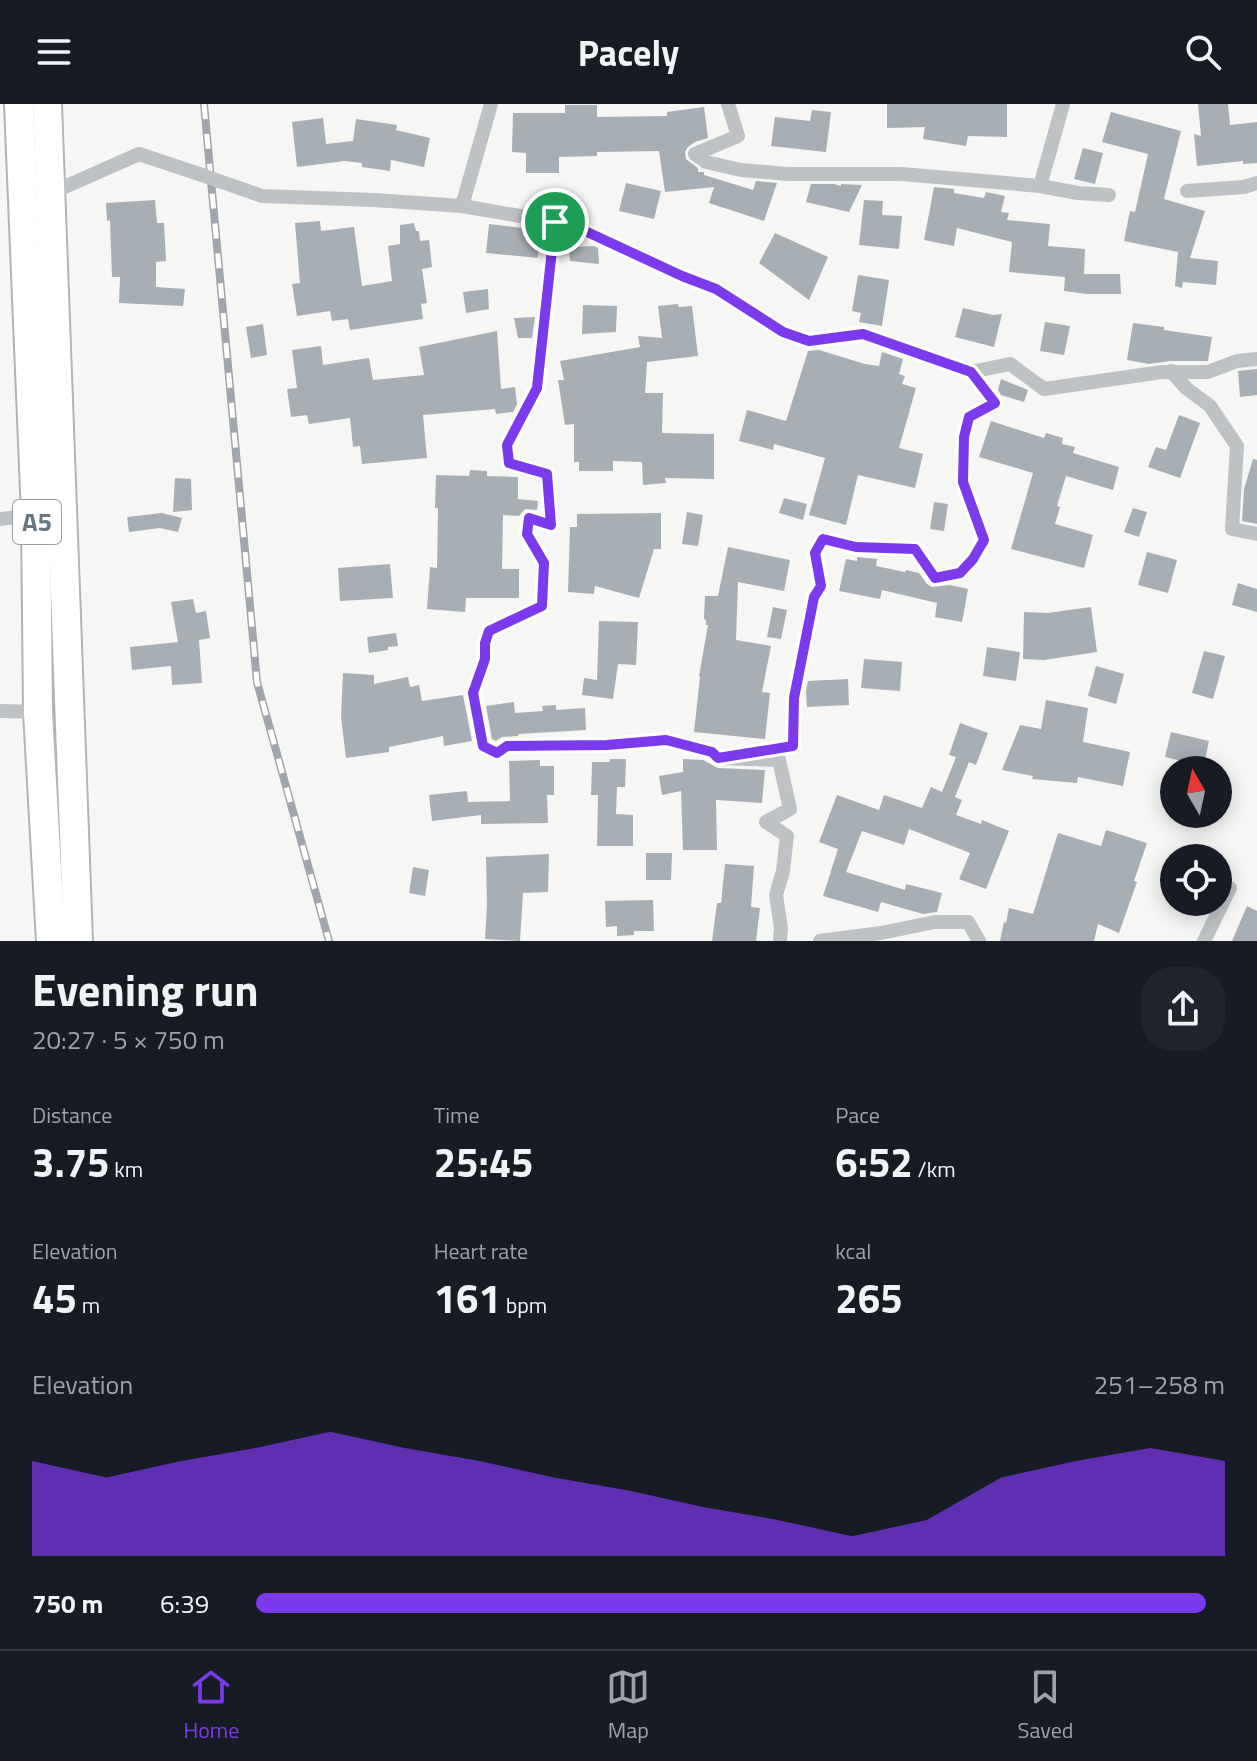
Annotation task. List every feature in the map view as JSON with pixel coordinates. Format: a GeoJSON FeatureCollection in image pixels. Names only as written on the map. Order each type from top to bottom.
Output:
{"type":"FeatureCollection","features":[{"type":"Feature","properties":{"kind":"highway","name":"A5"},"geometry":{"type":"LineString","coordinates":[[19,104],[36,515],[38,712],[51,941]]}},
{"type":"Feature","properties":{"kind":"highway","name":"A5"},"geometry":{"type":"LineString","coordinates":[[47,104],[78,941]]}},
{"type":"Feature","properties":{"kind":"street"},"geometry":{"type":"LineString","coordinates":[[462,206],[491,104]]}},
{"type":"Feature","properties":{"kind":"street"},"geometry":{"type":"LineString","coordinates":[[728,104],[738,136],[695,154],[706,162],[741,170],[787,174],[902,174],[1109,195]]}},
{"type":"Feature","properties":{"kind":"street"},"geometry":{"type":"LineString","coordinates":[[1040,186],[1063,104]]}},
{"type":"Feature","properties":{"kind":"street"},"geometry":{"type":"LineString","coordinates":[[51,193],[139,154],[262,196],[462,206],[555,222],[585,231],[716,289],[783,332],[809,341],[863,334],[971,372],[1010,364],[1044,389],[1171,371],[1208,372],[1237,361],[1257,359]]}},
{"type":"Feature","properties":{"kind":"street"},"geometry":{"type":"LineString","coordinates":[[1187,191],[1244,187],[1257,183]]}},
{"type":"Feature","properties":{"kind":"street"},"geometry":{"type":"LineString","coordinates":[[555,222],[537,388],[507,445],[509,463],[547,474],[551,525],[529,518],[527,534],[544,563],[542,606],[489,631],[485,659],[473,693],[483,746],[497,753],[507,746],[607,745],[666,740],[712,752],[718,758],[779,760],[790,809],[766,822],[787,836],[783,871],[776,895],[780,941]]}},
{"type":"Feature","properties":{"kind":"street"},"geometry":{"type":"LineString","coordinates":[[1171,371],[1186,388],[1210,406],[1237,446],[1232,529],[1257,534]]}},
{"type":"Feature","properties":{"kind":"street"},"geometry":{"type":"LineString","coordinates":[[718,758],[793,746],[794,698],[814,597],[821,586],[815,553],[823,539],[856,547],[915,549],[935,578],[960,573],[973,559],[984,540],[963,482],[964,437],[969,417],[995,403],[971,372]]}},
{"type":"Feature","properties":{"kind":"street"},"geometry":{"type":"LineString","coordinates":[[0,519],[36,515]]}},
{"type":"Feature","properties":{"kind":"street"},"geometry":{"type":"LineString","coordinates":[[0,711],[38,712]]}},
{"type":"Feature","properties":{"kind":"street"},"geometry":{"type":"LineString","coordinates":[[1204,941],[1216,916]]}},
{"type":"Feature","properties":{"kind":"street"},"geometry":{"type":"LineString","coordinates":[[820,941],[935,922],[968,922],[979,941]]}},
{"type":"Feature","properties":{"kind":"building"},"geometry":{"type":"Polygon","coordinates":[[[887,104],[1007,104],[1007,137],[968,136],[966,146],[923,139],[925,127],[887,128],[887,104]]]}},
{"type":"Feature","properties":{"kind":"building"},"geometry":{"type":"Polygon","coordinates":[[[1198,104],[1228,104],[1230,125],[1257,122],[1257,163],[1243,164],[1243,161],[1197,166],[1194,134],[1201,136],[1198,104]]]}},
{"type":"Feature","properties":{"kind":"building"},"geometry":{"type":"Polygon","coordinates":[[[565,105],[597,105],[597,117],[667,116],[667,112],[704,107],[708,138],[688,147],[686,159],[704,175],[753,190],[756,181],[777,183],[764,221],[709,203],[714,187],[665,192],[659,151],[597,152],[597,156],[559,157],[559,173],[526,173],[526,153],[512,152],[513,113],[565,113],[565,105]]]}},
{"type":"Feature","properties":{"kind":"building"},"geometry":{"type":"Polygon","coordinates":[[[812,110],[831,112],[826,152],[771,146],[775,117],[810,121],[812,110]]]}},
{"type":"Feature","properties":{"kind":"building"},"geometry":{"type":"Polygon","coordinates":[[[1111,112],[1181,131],[1164,199],[1205,211],[1190,258],[1218,261],[1216,285],[1183,282],[1182,288],[1175,286],[1178,252],[1124,241],[1130,211],[1135,212],[1148,154],[1102,142],[1111,112]]]}},
{"type":"Feature","properties":{"kind":"building"},"geometry":{"type":"Polygon","coordinates":[[[323,118],[326,144],[353,141],[356,119],[397,125],[396,130],[430,138],[424,167],[391,160],[390,171],[345,161],[297,167],[292,122],[323,118]]]}},
{"type":"Feature","properties":{"kind":"building"},"geometry":{"type":"Polygon","coordinates":[[[1083,148],[1103,153],[1095,184],[1074,179],[1083,148]]]}},
{"type":"Feature","properties":{"kind":"building"},"geometry":{"type":"Polygon","coordinates":[[[626,183],[661,191],[654,219],[619,211],[626,183]]]}},
{"type":"Feature","properties":{"kind":"building"},"geometry":{"type":"Polygon","coordinates":[[[811,184],[862,185],[849,212],[806,202],[811,184]]]}},
{"type":"Feature","properties":{"kind":"building"},"geometry":{"type":"Polygon","coordinates":[[[934,187],[984,198],[986,192],[1005,196],[1001,212],[1009,213],[1007,220],[1050,224],[1048,246],[1085,249],[1084,274],[1120,274],[1121,294],[1064,291],[1065,277],[1009,272],[1012,242],[957,228],[954,246],[924,240],[934,187]]]}},
{"type":"Feature","properties":{"kind":"building"},"geometry":{"type":"Polygon","coordinates":[[[155,200],[157,223],[164,223],[166,261],[156,262],[156,287],[185,289],[183,306],[119,303],[120,277],[112,277],[110,220],[107,221],[106,203],[155,200]]]}},
{"type":"Feature","properties":{"kind":"building"},"geometry":{"type":"Polygon","coordinates":[[[864,200],[883,201],[882,215],[902,216],[899,249],[859,245],[864,200]]]}},
{"type":"Feature","properties":{"kind":"building"},"geometry":{"type":"Polygon","coordinates":[[[320,221],[321,231],[354,227],[362,286],[392,281],[388,246],[400,244],[400,225],[414,223],[420,241],[429,240],[432,267],[422,269],[427,303],[421,304],[423,319],[350,330],[348,319],[332,321],[330,311],[297,316],[292,284],[300,283],[295,223],[320,221]]]}},
{"type":"Feature","properties":{"kind":"building"},"geometry":{"type":"Polygon","coordinates":[[[489,224],[540,230],[538,258],[486,253],[489,224]]]}},
{"type":"Feature","properties":{"kind":"building"},"geometry":{"type":"Polygon","coordinates":[[[775,233],[828,257],[809,300],[759,263],[775,233]]]}},
{"type":"Feature","properties":{"kind":"building"},"geometry":{"type":"Polygon","coordinates":[[[569,247],[598,248],[599,264],[570,261],[569,247]]]}},
{"type":"Feature","properties":{"kind":"building"},"geometry":{"type":"Polygon","coordinates":[[[858,275],[889,280],[882,326],[859,322],[861,313],[852,311],[858,275]]]}},
{"type":"Feature","properties":{"kind":"building"},"geometry":{"type":"Polygon","coordinates":[[[488,289],[489,309],[466,313],[463,292],[488,289]]]}},
{"type":"Feature","properties":{"kind":"building"},"geometry":{"type":"Polygon","coordinates":[[[678,304],[679,307],[692,306],[698,356],[647,362],[645,393],[663,393],[662,433],[714,434],[714,479],[665,478],[666,483],[643,485],[642,462],[613,461],[613,471],[579,471],[579,462],[574,462],[574,424],[565,425],[558,380],[564,380],[560,361],[640,347],[638,336],[662,338],[658,306],[678,304]]]}},
{"type":"Feature","properties":{"kind":"building"},"geometry":{"type":"Polygon","coordinates":[[[583,305],[617,306],[616,332],[582,334],[583,305]]]}},
{"type":"Feature","properties":{"kind":"building"},"geometry":{"type":"Polygon","coordinates":[[[963,308],[1002,314],[994,347],[955,337],[963,308]]]}},
{"type":"Feature","properties":{"kind":"building"},"geometry":{"type":"Polygon","coordinates":[[[535,317],[532,338],[518,338],[514,318],[535,317]]]}},
{"type":"Feature","properties":{"kind":"building"},"geometry":{"type":"Polygon","coordinates":[[[1045,322],[1070,326],[1064,355],[1040,351],[1045,322]]]}},
{"type":"Feature","properties":{"kind":"building"},"geometry":{"type":"Polygon","coordinates":[[[1133,323],[1212,337],[1208,361],[1149,364],[1127,360],[1133,323]]]}},
{"type":"Feature","properties":{"kind":"building"},"geometry":{"type":"Polygon","coordinates":[[[263,324],[267,355],[251,358],[246,327],[263,324]]]}},
{"type":"Feature","properties":{"kind":"building"},"geometry":{"type":"Polygon","coordinates":[[[497,331],[501,389],[515,387],[517,404],[513,412],[496,414],[495,409],[423,415],[427,458],[362,464],[360,446],[353,447],[350,418],[309,424],[307,415],[291,417],[287,389],[297,388],[292,350],[321,346],[323,365],[369,358],[373,380],[424,375],[419,347],[497,331]]]}},
{"type":"Feature","properties":{"kind":"building"},"geometry":{"type":"Polygon","coordinates":[[[819,350],[879,366],[882,352],[903,359],[899,374],[905,376],[902,384],[916,388],[899,448],[923,454],[915,488],[858,475],[846,525],[809,515],[825,458],[774,444],[773,450],[739,441],[747,410],[786,421],[808,351],[819,350]]]}},
{"type":"Feature","properties":{"kind":"building"},"geometry":{"type":"Polygon","coordinates":[[[1257,369],[1257,395],[1240,397],[1238,371],[1257,369]]]}},
{"type":"Feature","properties":{"kind":"building"},"geometry":{"type":"Polygon","coordinates":[[[1001,379],[1028,390],[1024,402],[1001,395],[998,390],[1001,379]]]}},
{"type":"Feature","properties":{"kind":"building"},"geometry":{"type":"Polygon","coordinates":[[[1179,415],[1200,423],[1180,478],[1148,467],[1156,447],[1166,450],[1179,415]]]}},
{"type":"Feature","properties":{"kind":"building"},"geometry":{"type":"Polygon","coordinates":[[[991,421],[1044,438],[1046,433],[1063,438],[1062,444],[1075,447],[1073,453],[1119,467],[1113,490],[1066,476],[1055,524],[1093,535],[1084,568],[1011,549],[1033,473],[979,457],[991,421]]]}},
{"type":"Feature","properties":{"kind":"building"},"geometry":{"type":"Polygon","coordinates":[[[1253,459],[1257,460],[1257,524],[1242,521],[1244,489],[1253,459]]]}},
{"type":"Feature","properties":{"kind":"building"},"geometry":{"type":"Polygon","coordinates":[[[470,470],[487,471],[487,476],[518,477],[518,499],[538,501],[537,510],[525,509],[519,516],[503,515],[502,569],[519,569],[519,598],[466,598],[465,612],[427,609],[430,567],[437,568],[436,475],[469,476],[470,470]]]}},
{"type":"Feature","properties":{"kind":"building"},"geometry":{"type":"Polygon","coordinates":[[[175,478],[191,479],[192,510],[173,512],[175,478]]]}},
{"type":"Feature","properties":{"kind":"building"},"geometry":{"type":"Polygon","coordinates":[[[784,498],[807,504],[803,520],[779,513],[784,498]]]}},
{"type":"Feature","properties":{"kind":"building"},"geometry":{"type":"Polygon","coordinates":[[[934,502],[948,504],[944,531],[930,529],[934,502]]]}},
{"type":"Feature","properties":{"kind":"building"},"geometry":{"type":"Polygon","coordinates":[[[1133,508],[1147,512],[1139,537],[1124,532],[1133,508]]]}},
{"type":"Feature","properties":{"kind":"building"},"geometry":{"type":"Polygon","coordinates":[[[687,512],[703,515],[698,546],[682,544],[687,512]]]}},
{"type":"Feature","properties":{"kind":"building"},"geometry":{"type":"Polygon","coordinates":[[[162,513],[182,518],[178,532],[160,528],[129,532],[127,517],[162,513]]]}},
{"type":"Feature","properties":{"kind":"building"},"geometry":{"type":"Polygon","coordinates":[[[661,513],[661,549],[654,549],[639,598],[595,586],[594,594],[568,592],[570,527],[577,527],[577,514],[661,513]]]}},
{"type":"Feature","properties":{"kind":"building"},"geometry":{"type":"Polygon","coordinates":[[[728,547],[790,560],[784,591],[738,582],[736,640],[771,646],[762,692],[770,693],[765,739],[694,732],[708,625],[704,619],[705,596],[718,596],[728,547]]]}},
{"type":"Feature","properties":{"kind":"building"},"geometry":{"type":"Polygon","coordinates":[[[1147,552],[1177,560],[1168,593],[1138,585],[1147,552]]]}},
{"type":"Feature","properties":{"kind":"building"},"geometry":{"type":"Polygon","coordinates":[[[857,557],[877,559],[876,566],[919,573],[932,587],[950,585],[968,589],[962,622],[935,617],[937,603],[882,590],[880,599],[839,591],[846,559],[857,561],[857,557]]]}},
{"type":"Feature","properties":{"kind":"building"},"geometry":{"type":"Polygon","coordinates":[[[390,564],[393,598],[340,601],[338,568],[390,564]]]}},
{"type":"Feature","properties":{"kind":"building"},"geometry":{"type":"Polygon","coordinates":[[[1238,583],[1257,589],[1257,612],[1232,605],[1238,583]]]}},
{"type":"Feature","properties":{"kind":"building"},"geometry":{"type":"Polygon","coordinates":[[[193,599],[196,613],[206,611],[210,638],[199,640],[202,683],[172,685],[171,666],[132,670],[130,647],[178,642],[171,602],[193,599]]]}},
{"type":"Feature","properties":{"kind":"building"},"geometry":{"type":"Polygon","coordinates":[[[773,607],[787,610],[781,639],[767,637],[773,607]]]}},
{"type":"Feature","properties":{"kind":"building"},"geometry":{"type":"Polygon","coordinates":[[[1091,607],[1097,652],[1044,660],[1023,659],[1024,612],[1047,613],[1091,607]]]}},
{"type":"Feature","properties":{"kind":"building"},"geometry":{"type":"Polygon","coordinates":[[[599,621],[638,622],[636,665],[618,664],[613,699],[582,695],[584,678],[597,680],[599,621]]]}},
{"type":"Feature","properties":{"kind":"building"},"geometry":{"type":"Polygon","coordinates":[[[396,633],[398,646],[369,653],[367,637],[396,633]]]}},
{"type":"Feature","properties":{"kind":"building"},"geometry":{"type":"Polygon","coordinates":[[[987,647],[1020,652],[1016,681],[983,676],[987,647]]]}},
{"type":"Feature","properties":{"kind":"building"},"geometry":{"type":"Polygon","coordinates":[[[1204,651],[1225,656],[1213,699],[1192,693],[1204,651]]]}},
{"type":"Feature","properties":{"kind":"building"},"geometry":{"type":"Polygon","coordinates":[[[864,659],[902,662],[900,691],[861,688],[864,659]]]}},
{"type":"Feature","properties":{"kind":"building"},"geometry":{"type":"Polygon","coordinates":[[[1096,666],[1124,674],[1116,704],[1088,696],[1096,666]]]}},
{"type":"Feature","properties":{"kind":"building"},"geometry":{"type":"Polygon","coordinates":[[[343,673],[374,675],[374,684],[408,677],[410,687],[419,685],[422,701],[463,695],[472,741],[444,746],[443,736],[389,747],[389,752],[346,758],[341,717],[343,673]]]}},
{"type":"Feature","properties":{"kind":"building"},"geometry":{"type":"Polygon","coordinates":[[[848,679],[849,705],[807,707],[808,681],[848,679]]]}},
{"type":"Feature","properties":{"kind":"building"},"geometry":{"type":"Polygon","coordinates":[[[1046,700],[1088,708],[1083,742],[1130,752],[1123,786],[1078,777],[1077,783],[1032,779],[1033,776],[1002,770],[1020,725],[1041,729],[1046,700]]]}},
{"type":"Feature","properties":{"kind":"building"},"geometry":{"type":"Polygon","coordinates":[[[514,702],[515,713],[543,711],[542,706],[556,705],[556,710],[585,708],[586,730],[518,734],[496,741],[492,739],[486,706],[514,702]]]}},
{"type":"Feature","properties":{"kind":"building"},"geometry":{"type":"Polygon","coordinates":[[[960,723],[988,733],[976,765],[969,762],[955,797],[962,800],[956,815],[981,824],[982,820],[1009,831],[986,889],[959,879],[970,853],[909,829],[904,845],[862,831],[846,872],[905,890],[906,884],[942,893],[937,912],[923,914],[881,902],[878,912],[823,896],[838,849],[819,842],[837,795],[879,810],[884,795],[922,808],[931,787],[942,792],[956,757],[949,755],[960,723]]]}},
{"type":"Feature","properties":{"kind":"building"},"geometry":{"type":"Polygon","coordinates":[[[1171,732],[1209,741],[1206,756],[1165,756],[1171,732]]]}},
{"type":"Feature","properties":{"kind":"building"},"geometry":{"type":"Polygon","coordinates":[[[610,759],[626,759],[625,787],[617,787],[616,814],[633,815],[633,846],[597,846],[598,795],[591,795],[592,762],[610,762],[610,759]]]}},
{"type":"Feature","properties":{"kind":"building"},"geometry":{"type":"Polygon","coordinates":[[[683,759],[703,760],[718,768],[765,770],[762,803],[716,800],[717,850],[683,850],[681,791],[662,795],[659,776],[683,772],[683,759]]]}},
{"type":"Feature","properties":{"kind":"building"},"geometry":{"type":"Polygon","coordinates":[[[540,760],[540,766],[554,766],[554,795],[547,795],[548,823],[481,824],[481,815],[432,821],[429,795],[467,791],[468,802],[510,801],[509,761],[540,760]]]}},
{"type":"Feature","properties":{"kind":"building"},"geometry":{"type":"Polygon","coordinates":[[[1106,830],[1147,843],[1119,933],[1098,924],[1094,941],[1000,941],[1009,908],[1033,914],[1058,833],[1101,846],[1106,830]]]}},
{"type":"Feature","properties":{"kind":"building"},"geometry":{"type":"Polygon","coordinates":[[[646,853],[672,853],[671,880],[646,880],[646,853]]]}},
{"type":"Feature","properties":{"kind":"building"},"geometry":{"type":"Polygon","coordinates":[[[549,854],[548,892],[523,893],[520,941],[485,939],[486,857],[549,854]]]}},
{"type":"Feature","properties":{"kind":"building"},"geometry":{"type":"Polygon","coordinates":[[[725,864],[754,866],[751,907],[760,908],[756,941],[712,941],[717,903],[721,903],[725,864]]]}},
{"type":"Feature","properties":{"kind":"building"},"geometry":{"type":"Polygon","coordinates":[[[413,867],[429,870],[425,896],[409,893],[413,867]]]}},
{"type":"Feature","properties":{"kind":"building"},"geometry":{"type":"Polygon","coordinates":[[[653,900],[654,931],[634,931],[634,935],[617,936],[617,926],[606,927],[605,901],[653,900]]]}},
{"type":"Feature","properties":{"kind":"building"},"geometry":{"type":"Polygon","coordinates":[[[1247,906],[1257,911],[1257,941],[1232,941],[1247,906]]]}},
{"type":"Feature","properties":{"kind":"railway"},"geometry":{"type":"LineString","coordinates":[[204,104],[257,682],[329,941]]}},
{"type":"Feature","properties":{"kind":"route"},"geometry":{"type":"LineString","coordinates":[[555,222],[585,231],[716,289],[783,332],[809,341],[863,334],[971,372],[995,403],[969,417],[964,437],[963,482],[984,540],[960,573],[935,578],[915,549],[856,547],[823,539],[815,553],[821,586],[814,597],[794,698],[793,746],[718,758],[712,752],[666,740],[607,745],[507,746],[497,753],[483,746],[473,693],[485,659],[489,631],[542,606],[544,563],[527,534],[529,518],[551,525],[547,474],[509,463],[507,445],[537,388],[555,222]]}}]}
